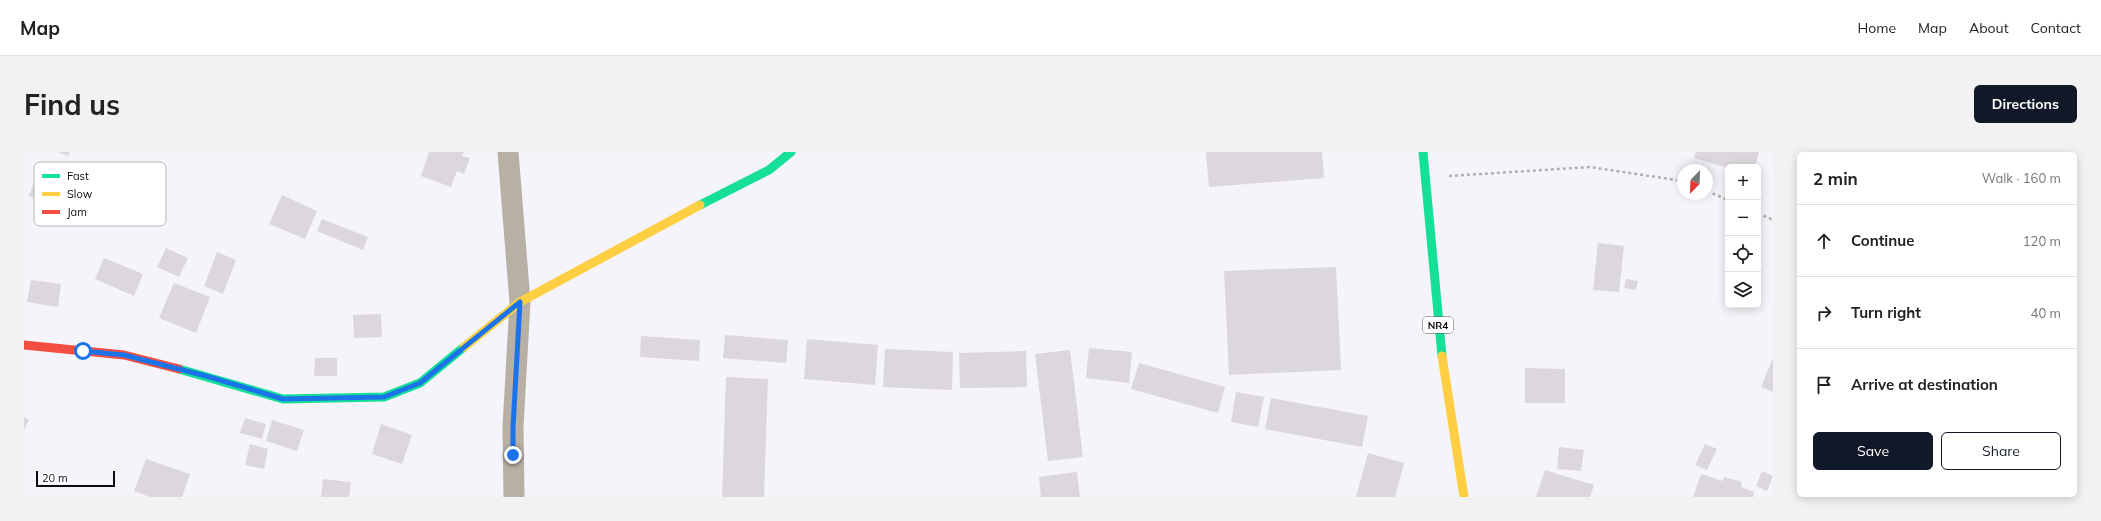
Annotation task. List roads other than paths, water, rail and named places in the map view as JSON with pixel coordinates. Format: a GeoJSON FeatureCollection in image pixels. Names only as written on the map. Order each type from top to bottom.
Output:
{"type":"FeatureCollection","features":[{"type":"Feature","properties":{"kind":"main road"},"geometry":{"type":"LineString","coordinates":[[24,345],[124,355],[206,376],[283,399],[384,397],[420,383],[520,302],[627,243],[769,170],[791,152]]}},
{"type":"Feature","properties":{"kind":"main road","name":"NR4"},"geometry":{"type":"LineString","coordinates":[[1423,152],[1440,343],[1464,497]]}},
{"type":"Feature","properties":{"kind":"street"},"geometry":{"type":"LineString","coordinates":[[508,152],[520,302],[513,427],[514,497]]}}]}
